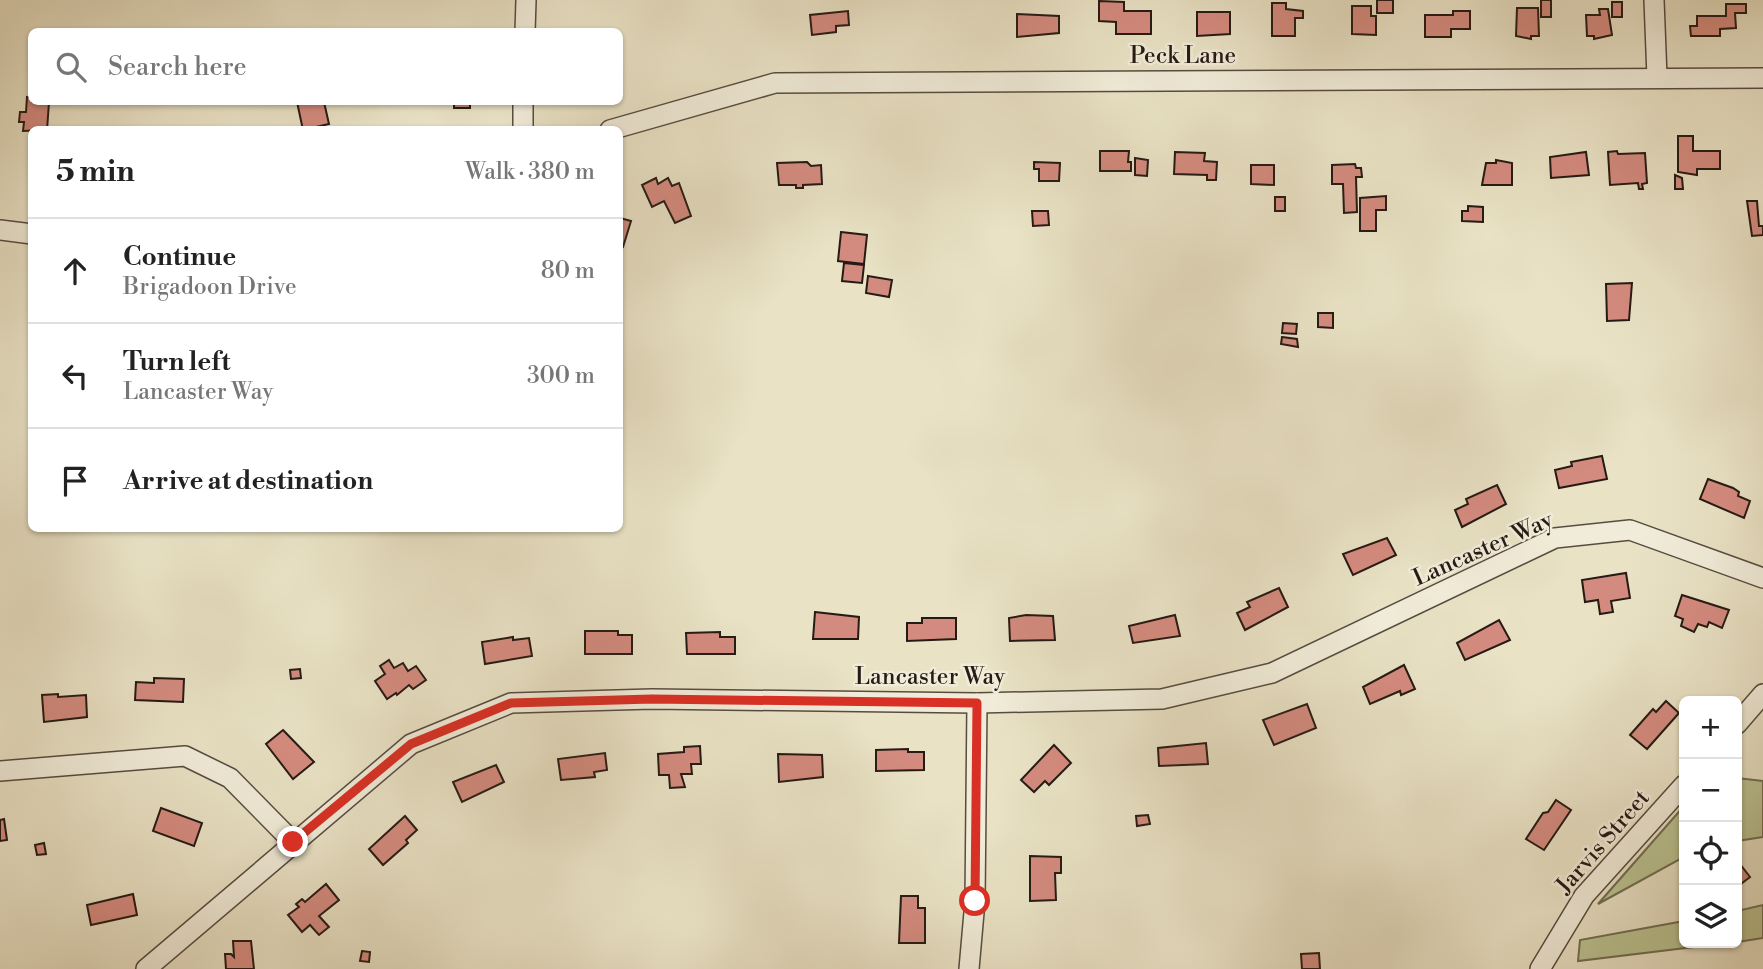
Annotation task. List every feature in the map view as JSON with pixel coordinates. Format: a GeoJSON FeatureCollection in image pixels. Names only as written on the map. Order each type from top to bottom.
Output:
{"type":"FeatureCollection","features":[{"type":"Feature","properties":{"kind":"street"},"geometry":{"type":"LineString","coordinates":[[525,28],[526,0]]}},
{"type":"Feature","properties":{"kind":"street"},"geometry":{"type":"LineString","coordinates":[[1654,0],[1657,77]]}},
{"type":"Feature","properties":{"kind":"street","name":"Peck Lane"},"geometry":{"type":"LineString","coordinates":[[623,126],[775,83],[1763,78]]}},
{"type":"Feature","properties":{"kind":"street"},"geometry":{"type":"LineString","coordinates":[[523,105],[523,126]]}},
{"type":"Feature","properties":{"kind":"street"},"geometry":{"type":"LineString","coordinates":[[0,230],[28,234]]}},
{"type":"Feature","properties":{"kind":"street","name":"Lancaster Way"},"geometry":{"type":"LineString","coordinates":[[146,969],[411,744],[511,703],[652,699],[977,703],[1162,699],[1272,673],[1555,538],[1630,530],[1763,578]]}},
{"type":"Feature","properties":{"kind":"street"},"geometry":{"type":"LineString","coordinates":[[1742,718],[1763,694]]}},
{"type":"Feature","properties":{"kind":"street"},"geometry":{"type":"LineString","coordinates":[[970,969],[975,901],[977,703]]}},
{"type":"Feature","properties":{"kind":"street"},"geometry":{"type":"LineString","coordinates":[[0,771],[185,756],[230,778],[293,842]]}},
{"type":"Feature","properties":{"kind":"street","name":"Jarvis Street"},"geometry":{"type":"LineString","coordinates":[[1540,969],[1584,896],[1679,791]]}},
{"type":"Feature","properties":{"kind":"green space"},"geometry":{"type":"Polygon","coordinates":[[[1742,779],[1763,781],[1763,837],[1742,840],[1742,779]]]}},
{"type":"Feature","properties":{"kind":"green space"},"geometry":{"type":"Polygon","coordinates":[[[1679,812],[1679,860],[1598,904],[1679,812]]]}},
{"type":"Feature","properties":{"kind":"green space"},"geometry":{"type":"Polygon","coordinates":[[[1763,905],[1763,938],[1742,941],[1742,910],[1763,905]]]}},
{"type":"Feature","properties":{"kind":"green space"},"geometry":{"type":"Polygon","coordinates":[[[1679,922],[1679,948],[1686,948],[1578,961],[1580,940],[1679,922]]]}},
{"type":"Feature","properties":{"kind":"building"},"geometry":{"type":"Polygon","coordinates":[[[1377,0],[1393,0],[1393,13],[1377,13],[1377,0]]]}},
{"type":"Feature","properties":{"kind":"building"},"geometry":{"type":"Polygon","coordinates":[[[1541,0],[1551,0],[1551,17],[1541,17],[1541,0]]]}},
{"type":"Feature","properties":{"kind":"building"},"geometry":{"type":"Polygon","coordinates":[[[1099,1],[1124,2],[1124,11],[1151,11],[1151,34],[1116,34],[1116,22],[1099,21],[1099,1]]]}},
{"type":"Feature","properties":{"kind":"building"},"geometry":{"type":"Polygon","coordinates":[[[1612,2],[1622,2],[1622,17],[1612,17],[1612,2]]]}},
{"type":"Feature","properties":{"kind":"building"},"geometry":{"type":"Polygon","coordinates":[[[1272,3],[1286,3],[1286,9],[1303,11],[1303,18],[1295,18],[1295,36],[1272,36],[1272,3]]]}},
{"type":"Feature","properties":{"kind":"building"},"geometry":{"type":"Polygon","coordinates":[[[1726,4],[1746,4],[1746,13],[1735,13],[1736,28],[1720,29],[1720,36],[1691,36],[1690,26],[1697,26],[1697,16],[1726,16],[1726,4]]]}},
{"type":"Feature","properties":{"kind":"building"},"geometry":{"type":"Polygon","coordinates":[[[1352,6],[1371,6],[1371,16],[1376,16],[1376,35],[1352,34],[1352,6]]]}},
{"type":"Feature","properties":{"kind":"building"},"geometry":{"type":"Polygon","coordinates":[[[1517,8],[1538,8],[1539,36],[1531,36],[1531,39],[1516,36],[1517,8]]]}},
{"type":"Feature","properties":{"kind":"building"},"geometry":{"type":"Polygon","coordinates":[[[1599,9],[1608,9],[1612,35],[1594,39],[1594,36],[1587,36],[1586,15],[1600,15],[1599,9]]]}},
{"type":"Feature","properties":{"kind":"building"},"geometry":{"type":"Polygon","coordinates":[[[848,11],[849,25],[836,26],[836,32],[812,35],[810,15],[848,11]]]}},
{"type":"Feature","properties":{"kind":"building"},"geometry":{"type":"Polygon","coordinates":[[[1453,11],[1470,11],[1470,29],[1451,29],[1451,37],[1425,37],[1425,15],[1453,15],[1453,11]]]}},
{"type":"Feature","properties":{"kind":"building"},"geometry":{"type":"Polygon","coordinates":[[[1197,12],[1230,12],[1230,34],[1197,36],[1197,12]]]}},
{"type":"Feature","properties":{"kind":"building"},"geometry":{"type":"Polygon","coordinates":[[[1017,14],[1059,16],[1059,33],[1017,37],[1017,14]]]}},
{"type":"Feature","properties":{"kind":"building"},"geometry":{"type":"Polygon","coordinates":[[[27,97],[28,105],[49,105],[47,126],[28,126],[28,131],[23,131],[24,122],[19,122],[20,112],[26,112],[27,97]]]}},
{"type":"Feature","properties":{"kind":"building"},"geometry":{"type":"Polygon","coordinates":[[[298,105],[325,105],[329,124],[302,126],[298,105]]]}},
{"type":"Feature","properties":{"kind":"building"},"geometry":{"type":"Polygon","coordinates":[[[454,105],[470,105],[470,108],[454,108],[454,105]]]}},
{"type":"Feature","properties":{"kind":"building"},"geometry":{"type":"Polygon","coordinates":[[[1678,136],[1693,136],[1693,151],[1720,151],[1720,169],[1697,169],[1697,175],[1678,172],[1678,136]]]}},
{"type":"Feature","properties":{"kind":"building"},"geometry":{"type":"Polygon","coordinates":[[[1100,151],[1129,151],[1131,171],[1100,171],[1100,151]]]}},
{"type":"Feature","properties":{"kind":"building"},"geometry":{"type":"Polygon","coordinates":[[[1617,151],[1618,154],[1645,153],[1647,183],[1642,184],[1643,189],[1639,189],[1638,183],[1610,185],[1608,152],[1617,151]]]}},
{"type":"Feature","properties":{"kind":"building"},"geometry":{"type":"Polygon","coordinates":[[[1175,152],[1205,153],[1204,161],[1217,162],[1216,180],[1207,180],[1207,175],[1174,174],[1175,152]]]}},
{"type":"Feature","properties":{"kind":"building"},"geometry":{"type":"Polygon","coordinates":[[[1586,152],[1589,175],[1551,178],[1550,157],[1586,152]]]}},
{"type":"Feature","properties":{"kind":"building"},"geometry":{"type":"Polygon","coordinates":[[[1135,158],[1148,160],[1147,176],[1135,175],[1135,158]]]}},
{"type":"Feature","properties":{"kind":"building"},"geometry":{"type":"Polygon","coordinates":[[[1496,160],[1512,163],[1512,185],[1482,185],[1486,163],[1496,163],[1496,160]]]}},
{"type":"Feature","properties":{"kind":"building"},"geometry":{"type":"Polygon","coordinates":[[[807,162],[811,166],[821,165],[822,184],[803,185],[803,188],[796,188],[796,185],[779,185],[777,163],[807,162]]]}},
{"type":"Feature","properties":{"kind":"building"},"geometry":{"type":"Polygon","coordinates":[[[1034,162],[1060,163],[1059,181],[1039,181],[1039,169],[1034,169],[1034,162]]]}},
{"type":"Feature","properties":{"kind":"building"},"geometry":{"type":"Polygon","coordinates":[[[1355,164],[1356,168],[1361,168],[1362,177],[1356,177],[1357,212],[1344,213],[1343,184],[1332,184],[1332,165],[1355,164]]]}},
{"type":"Feature","properties":{"kind":"building"},"geometry":{"type":"Polygon","coordinates":[[[1251,165],[1274,165],[1274,185],[1251,184],[1251,165]]]}},
{"type":"Feature","properties":{"kind":"building"},"geometry":{"type":"Polygon","coordinates":[[[1675,175],[1682,178],[1683,189],[1675,189],[1675,175]]]}},
{"type":"Feature","properties":{"kind":"building"},"geometry":{"type":"Polygon","coordinates":[[[656,178],[658,184],[668,178],[672,186],[679,183],[691,216],[675,223],[664,201],[652,207],[642,185],[656,178]]]}},
{"type":"Feature","properties":{"kind":"building"},"geometry":{"type":"Polygon","coordinates":[[[1386,196],[1386,210],[1376,210],[1376,231],[1360,231],[1360,198],[1386,196]]]}},
{"type":"Feature","properties":{"kind":"building"},"geometry":{"type":"Polygon","coordinates":[[[1275,197],[1285,197],[1285,211],[1275,211],[1275,197]]]}},
{"type":"Feature","properties":{"kind":"building"},"geometry":{"type":"Polygon","coordinates":[[[1747,201],[1757,201],[1759,226],[1763,226],[1763,235],[1752,236],[1747,201]]]}},
{"type":"Feature","properties":{"kind":"building"},"geometry":{"type":"Polygon","coordinates":[[[1468,206],[1483,207],[1483,222],[1462,221],[1462,211],[1468,211],[1468,206]]]}},
{"type":"Feature","properties":{"kind":"building"},"geometry":{"type":"Polygon","coordinates":[[[1032,211],[1048,211],[1049,225],[1033,226],[1032,211]]]}},
{"type":"Feature","properties":{"kind":"building"},"geometry":{"type":"Polygon","coordinates":[[[623,219],[631,221],[623,247],[623,219]]]}},
{"type":"Feature","properties":{"kind":"building"},"geometry":{"type":"Polygon","coordinates":[[[841,232],[867,235],[864,264],[838,261],[841,232]]]}},
{"type":"Feature","properties":{"kind":"building"},"geometry":{"type":"Polygon","coordinates":[[[844,263],[864,265],[862,283],[842,281],[844,263]]]}},
{"type":"Feature","properties":{"kind":"building"},"geometry":{"type":"Polygon","coordinates":[[[868,276],[892,280],[889,297],[866,293],[868,276]]]}},
{"type":"Feature","properties":{"kind":"building"},"geometry":{"type":"Polygon","coordinates":[[[1632,283],[1629,320],[1607,321],[1606,284],[1632,283]]]}},
{"type":"Feature","properties":{"kind":"building"},"geometry":{"type":"Polygon","coordinates":[[[1318,313],[1333,313],[1333,328],[1318,327],[1318,313]]]}},
{"type":"Feature","properties":{"kind":"building"},"geometry":{"type":"Polygon","coordinates":[[[1283,323],[1297,324],[1296,334],[1282,333],[1283,323]]]}},
{"type":"Feature","properties":{"kind":"building"},"geometry":{"type":"Polygon","coordinates":[[[1282,337],[1297,339],[1298,347],[1281,344],[1282,337]]]}},
{"type":"Feature","properties":{"kind":"building"},"geometry":{"type":"Polygon","coordinates":[[[1602,456],[1607,479],[1559,488],[1555,470],[1572,466],[1571,462],[1602,456]]]}},
{"type":"Feature","properties":{"kind":"building"},"geometry":{"type":"Polygon","coordinates":[[[1708,479],[1733,488],[1739,492],[1738,496],[1750,501],[1744,518],[1700,499],[1708,479]]]}},
{"type":"Feature","properties":{"kind":"building"},"geometry":{"type":"Polygon","coordinates":[[[1497,485],[1506,504],[1462,527],[1455,510],[1468,504],[1466,499],[1497,485]]]}},
{"type":"Feature","properties":{"kind":"building"},"geometry":{"type":"Polygon","coordinates":[[[1387,538],[1396,555],[1353,575],[1343,554],[1387,538]]]}},
{"type":"Feature","properties":{"kind":"building"},"geometry":{"type":"Polygon","coordinates":[[[1626,573],[1630,598],[1611,601],[1613,612],[1600,614],[1598,600],[1585,602],[1582,580],[1626,573]]]}},
{"type":"Feature","properties":{"kind":"building"},"geometry":{"type":"Polygon","coordinates":[[[1279,588],[1288,607],[1245,630],[1237,613],[1250,607],[1247,602],[1279,588]]]}},
{"type":"Feature","properties":{"kind":"building"},"geometry":{"type":"Polygon","coordinates":[[[1682,595],[1729,610],[1722,628],[1709,622],[1707,627],[1698,624],[1694,632],[1681,626],[1683,619],[1675,616],[1682,595]]]}},
{"type":"Feature","properties":{"kind":"building"},"geometry":{"type":"Polygon","coordinates":[[[815,612],[859,617],[858,639],[813,639],[815,612]]]}},
{"type":"Feature","properties":{"kind":"building"},"geometry":{"type":"Polygon","coordinates":[[[1026,615],[1053,616],[1055,640],[1010,641],[1009,618],[1026,615]]]}},
{"type":"Feature","properties":{"kind":"building"},"geometry":{"type":"Polygon","coordinates":[[[1175,615],[1180,636],[1133,643],[1129,626],[1175,615]]]}},
{"type":"Feature","properties":{"kind":"building"},"geometry":{"type":"Polygon","coordinates":[[[922,618],[956,618],[956,639],[907,641],[907,623],[922,623],[922,618]]]}},
{"type":"Feature","properties":{"kind":"building"},"geometry":{"type":"Polygon","coordinates":[[[1499,620],[1510,640],[1465,660],[1457,643],[1499,620]]]}},
{"type":"Feature","properties":{"kind":"building"},"geometry":{"type":"Polygon","coordinates":[[[585,631],[618,631],[618,635],[632,635],[632,654],[585,654],[585,631]]]}},
{"type":"Feature","properties":{"kind":"building"},"geometry":{"type":"Polygon","coordinates":[[[720,632],[720,637],[735,637],[735,654],[687,654],[686,633],[720,632]]]}},
{"type":"Feature","properties":{"kind":"building"},"geometry":{"type":"Polygon","coordinates":[[[513,637],[513,640],[529,638],[532,656],[485,664],[482,642],[513,637]]]}},
{"type":"Feature","properties":{"kind":"building"},"geometry":{"type":"Polygon","coordinates":[[[389,660],[394,668],[403,663],[408,671],[416,666],[426,680],[413,689],[409,685],[387,699],[375,681],[385,674],[380,666],[389,660]]]}},
{"type":"Feature","properties":{"kind":"building"},"geometry":{"type":"Polygon","coordinates":[[[1404,665],[1415,689],[1401,695],[1400,691],[1370,704],[1363,687],[1404,665]]]}},
{"type":"Feature","properties":{"kind":"building"},"geometry":{"type":"Polygon","coordinates":[[[300,669],[301,678],[291,679],[290,670],[300,669]]]}},
{"type":"Feature","properties":{"kind":"building"},"geometry":{"type":"Polygon","coordinates":[[[154,678],[184,679],[183,702],[135,700],[136,682],[154,683],[154,678]]]}},
{"type":"Feature","properties":{"kind":"building"},"geometry":{"type":"Polygon","coordinates":[[[58,694],[58,697],[86,695],[87,717],[44,722],[42,695],[58,694]]]}},
{"type":"Feature","properties":{"kind":"building"},"geometry":{"type":"Polygon","coordinates":[[[1666,701],[1679,713],[1647,749],[1630,735],[1653,709],[1656,712],[1666,701]]]}},
{"type":"Feature","properties":{"kind":"building"},"geometry":{"type":"Polygon","coordinates":[[[1307,704],[1316,728],[1274,745],[1263,720],[1307,704]]]}},
{"type":"Feature","properties":{"kind":"building"},"geometry":{"type":"Polygon","coordinates":[[[283,730],[314,762],[293,779],[266,744],[283,730]]]}},
{"type":"Feature","properties":{"kind":"building"},"geometry":{"type":"Polygon","coordinates":[[[1206,743],[1208,764],[1159,766],[1158,748],[1206,743]]]}},
{"type":"Feature","properties":{"kind":"building"},"geometry":{"type":"Polygon","coordinates":[[[1054,745],[1071,763],[1049,785],[1045,781],[1034,792],[1021,780],[1054,745]]]}},
{"type":"Feature","properties":{"kind":"building"},"geometry":{"type":"Polygon","coordinates":[[[700,746],[701,764],[691,764],[692,774],[681,774],[685,787],[670,788],[669,775],[659,775],[658,754],[684,752],[684,747],[700,746]]]}},
{"type":"Feature","properties":{"kind":"building"},"geometry":{"type":"Polygon","coordinates":[[[908,749],[908,752],[924,752],[924,770],[876,771],[876,750],[908,749]]]}},
{"type":"Feature","properties":{"kind":"building"},"geometry":{"type":"Polygon","coordinates":[[[605,753],[607,770],[594,772],[595,777],[561,780],[558,759],[605,753]]]}},
{"type":"Feature","properties":{"kind":"building"},"geometry":{"type":"Polygon","coordinates":[[[778,754],[822,755],[823,777],[779,782],[778,754]]]}},
{"type":"Feature","properties":{"kind":"building"},"geometry":{"type":"Polygon","coordinates":[[[496,765],[504,782],[462,802],[453,782],[496,765]]]}},
{"type":"Feature","properties":{"kind":"building"},"geometry":{"type":"Polygon","coordinates":[[[1556,800],[1571,810],[1544,850],[1526,839],[1543,813],[1548,812],[1556,800]]]}},
{"type":"Feature","properties":{"kind":"building"},"geometry":{"type":"Polygon","coordinates":[[[161,808],[202,823],[194,846],[153,831],[161,808]]]}},
{"type":"Feature","properties":{"kind":"building"},"geometry":{"type":"Polygon","coordinates":[[[1148,815],[1150,824],[1137,826],[1136,816],[1148,815]]]}},
{"type":"Feature","properties":{"kind":"building"},"geometry":{"type":"Polygon","coordinates":[[[405,816],[417,830],[406,840],[408,843],[383,865],[369,849],[405,816]]]}},
{"type":"Feature","properties":{"kind":"building"},"geometry":{"type":"Polygon","coordinates":[[[4,819],[7,840],[0,841],[0,820],[4,819]]]}},
{"type":"Feature","properties":{"kind":"building"},"geometry":{"type":"Polygon","coordinates":[[[44,843],[46,854],[37,855],[35,845],[44,843]]]}},
{"type":"Feature","properties":{"kind":"building"},"geometry":{"type":"Polygon","coordinates":[[[1030,856],[1061,857],[1061,873],[1055,873],[1056,900],[1030,901],[1030,856]]]}},
{"type":"Feature","properties":{"kind":"building"},"geometry":{"type":"Polygon","coordinates":[[[1742,867],[1750,877],[1742,883],[1742,867]]]}},
{"type":"Feature","properties":{"kind":"building"},"geometry":{"type":"Polygon","coordinates":[[[326,884],[339,900],[319,916],[329,927],[319,935],[310,925],[302,932],[288,915],[299,907],[296,904],[302,899],[305,902],[326,884]]]}},
{"type":"Feature","properties":{"kind":"building"},"geometry":{"type":"Polygon","coordinates":[[[133,894],[137,915],[91,925],[87,905],[133,894]]]}},
{"type":"Feature","properties":{"kind":"building"},"geometry":{"type":"Polygon","coordinates":[[[901,896],[918,896],[918,908],[925,908],[925,943],[899,943],[901,896]]]}},
{"type":"Feature","properties":{"kind":"building"},"geometry":{"type":"Polygon","coordinates":[[[233,941],[251,941],[254,969],[226,969],[225,954],[234,957],[233,941]]]}},
{"type":"Feature","properties":{"kind":"building"},"geometry":{"type":"Polygon","coordinates":[[[362,951],[370,952],[369,962],[360,961],[362,951]]]}},
{"type":"Feature","properties":{"kind":"building"},"geometry":{"type":"Polygon","coordinates":[[[1319,953],[1320,969],[1302,969],[1301,954],[1319,953]]]}},
{"type":"Feature","properties":{"kind":"route"},"geometry":{"type":"LineString","coordinates":[[293,842],[411,744],[511,703],[652,699],[977,703],[975,901]]}}]}
